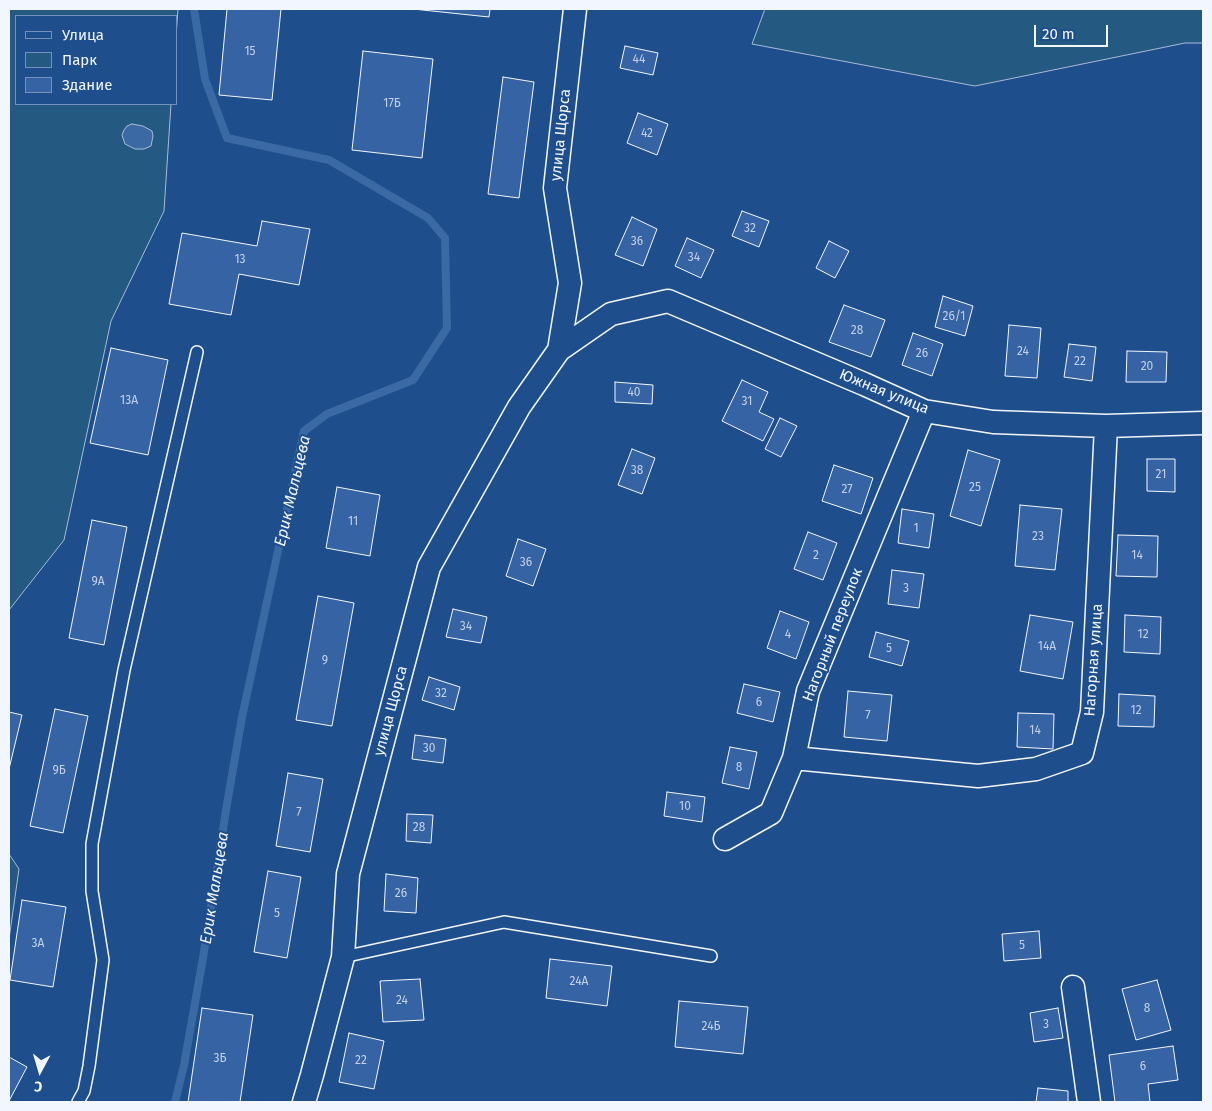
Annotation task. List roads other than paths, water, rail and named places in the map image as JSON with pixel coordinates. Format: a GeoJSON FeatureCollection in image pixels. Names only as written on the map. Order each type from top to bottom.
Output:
{"type":"FeatureCollection","features":[{"type":"Feature","properties":{"kind":"street","name":"улица Щорса"},"geometry":{"type":"LineString","coordinates":[[559,350],[570,283],[555,188],[575,9]]}},
{"type":"Feature","properties":{"kind":"street","name":"улица Щорса"},"geometry":{"type":"LineString","coordinates":[[304,1102],[343,957],[348,874],[429,567],[520,407],[559,350],[612,314],[668,301]]}},
{"type":"Feature","properties":{"kind":"street","name":"Южная улица"},"geometry":{"type":"LineString","coordinates":[[668,301],[924,411],[993,422],[1106,426],[1203,423]]}},
{"type":"Feature","properties":{"kind":"street","name":"Нагорный переулок"},"geometry":{"type":"LineString","coordinates":[[725,839],[771,812],[794,758],[808,691],[924,411]]}},
{"type":"Feature","properties":{"kind":"street","name":"Нагорная улица"},"geometry":{"type":"LineString","coordinates":[[794,758],[978,776],[1036,769],[1082,753],[1092,712],[1106,426]]}},
{"type":"Feature","properties":{"kind":"street"},"geometry":{"type":"LineString","coordinates":[[1074,987],[1089,1102]]}},
{"type":"Feature","properties":{"kind":"lane"},"geometry":{"type":"LineString","coordinates":[[78,1102],[84,1091],[89,1066],[103,960],[92,891],[92,844],[124,670],[197,352]]}},
{"type":"Feature","properties":{"kind":"lane"},"geometry":{"type":"LineString","coordinates":[[343,957],[504,922],[711,956]]}},
{"type":"Feature","properties":{"kind":"waterway","name":"Ерик Мальцева"},"geometry":{"type":"LineString","coordinates":[[175,1102],[184,1065],[203,958],[242,717],[304,431],[327,414],[413,380],[447,328],[445,238],[428,218],[329,160],[227,138],[205,79],[194,9]]}}]}
